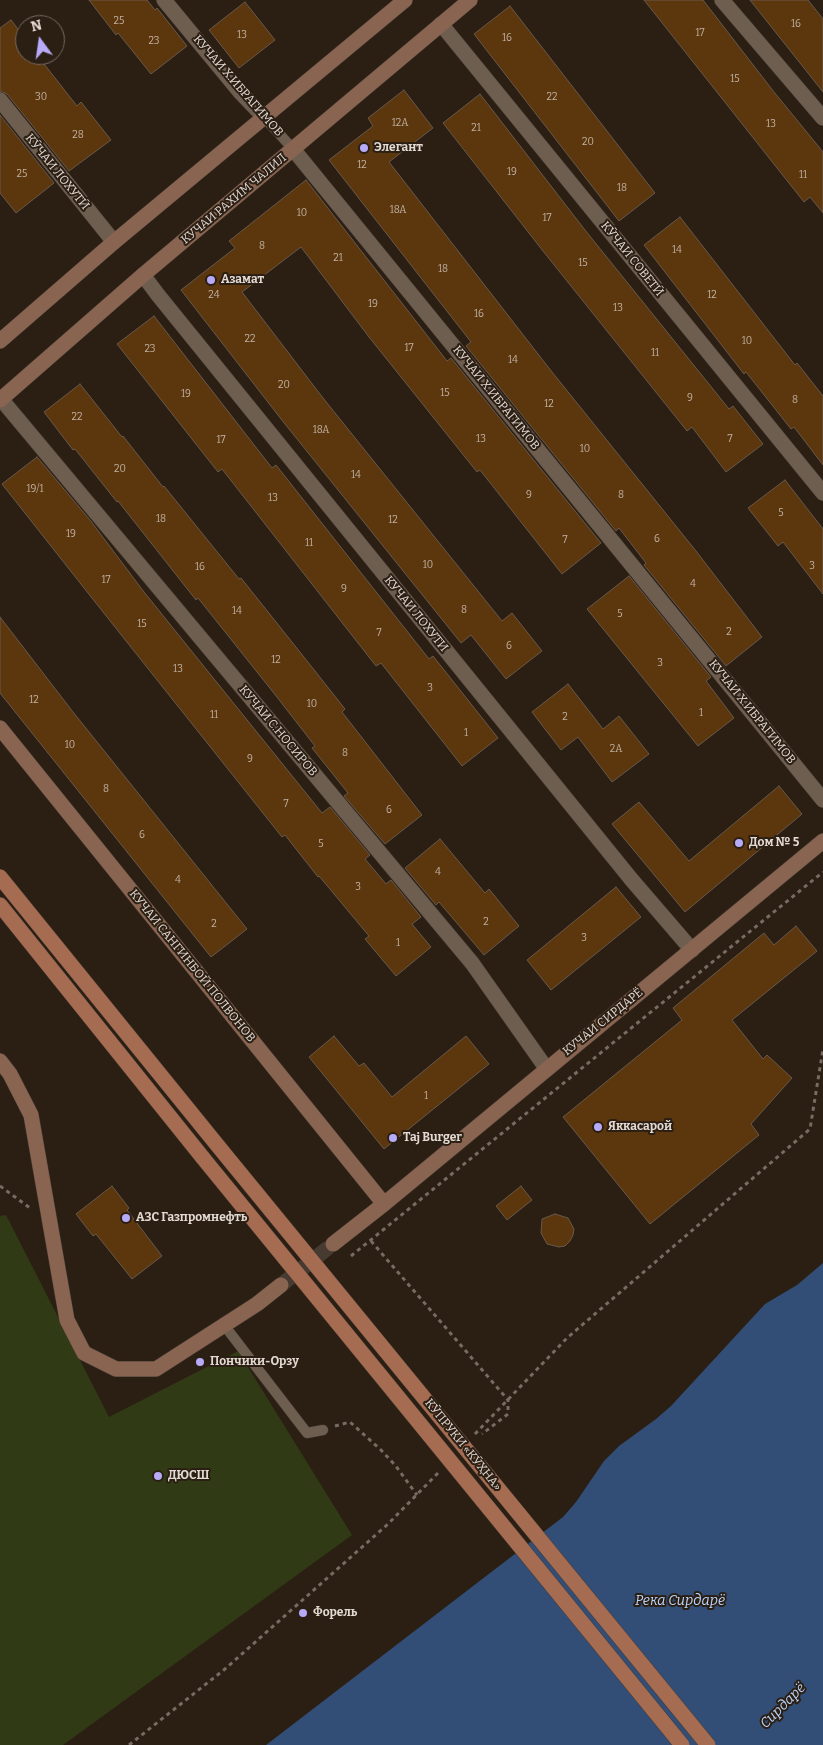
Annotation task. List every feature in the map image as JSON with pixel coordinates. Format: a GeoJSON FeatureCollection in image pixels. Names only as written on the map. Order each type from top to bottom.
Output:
{"type":"FeatureCollection","features":[{"type":"Feature","properties":{"kind":"main road"},"geometry":{"type":"LineString","coordinates":[[0,341],[114,242],[405,0]]}},
{"type":"Feature","properties":{"kind":"main road","name":"КУЧАИ РАХИМ ЧАЛИЛ"},"geometry":{"type":"LineString","coordinates":[[0,400],[144,275],[470,0]]}},
{"type":"Feature","properties":{"kind":"main road","name":"КУЧАИ САНГИНБОЙ ПОЛВОНОВ"},"geometry":{"type":"LineString","coordinates":[[0,728],[384,1204]]}},
{"type":"Feature","properties":{"kind":"main road","name":"КУЧАИ СИРДАРЁ"},"geometry":{"type":"LineString","coordinates":[[333,1244],[384,1204],[546,1068],[823,841]]}},
{"type":"Feature","properties":{"kind":"main road","name":"КӮПРУКИ «КӮҲНА»"},"geometry":{"type":"LineString","coordinates":[[0,877],[708,1745]]}},
{"type":"Feature","properties":{"kind":"main road","name":"КӮПРУКИ «КӮҲНА»"},"geometry":{"type":"LineString","coordinates":[[0,905],[203,1158],[682,1745]]}},
{"type":"Feature","properties":{"kind":"main road"},"geometry":{"type":"LineString","coordinates":[[0,1061],[10,1074],[31,1114],[67,1320],[84,1353],[116,1369],[156,1369],[257,1304],[281,1285]]}},
{"type":"Feature","properties":{"kind":"street","name":"КУЧАИ Х.ИБРАГИМОВ"},"geometry":{"type":"LineString","coordinates":[[164,0],[240,92],[264,117]]}},
{"type":"Feature","properties":{"kind":"street"},"geometry":{"type":"LineString","coordinates":[[722,0],[823,118]]}},
{"type":"Feature","properties":{"kind":"street","name":"КӮЧАИ СОВЕТӢ"},"geometry":{"type":"LineString","coordinates":[[441,24],[823,493]]}},
{"type":"Feature","properties":{"kind":"street","name":"КӮЧАИ ЛОХУТӢ"},"geometry":{"type":"LineString","coordinates":[[0,100],[114,242]]}},
{"type":"Feature","properties":{"kind":"street","name":"КУЧАИ Х.ИБРАГИМОВ"},"geometry":{"type":"LineString","coordinates":[[293,149],[823,800]]}},
{"type":"Feature","properties":{"kind":"street","name":"КУЧАИ ЛОХУТИ"},"geometry":{"type":"LineString","coordinates":[[144,275],[606,848],[692,950]]}},
{"type":"Feature","properties":{"kind":"street","name":"КУЧАИ С.НОСИРОВ"},"geometry":{"type":"LineString","coordinates":[[0,400],[472,963],[546,1068]]}},
{"type":"Feature","properties":{"kind":"lane","name":"КУЧАИ Х.ИБРАГИМОВ"},"geometry":{"type":"LineString","coordinates":[[264,117],[293,149]]}},
{"type":"Feature","properties":{"kind":"lane"},"geometry":{"type":"LineString","coordinates":[[224,1325],[307,1434],[323,1430]]}},
{"type":"Feature","properties":{"kind":"path"},"geometry":{"type":"LineString","coordinates":[[351,1256],[823,872]]}},
{"type":"Feature","properties":{"kind":"path"},"geometry":{"type":"LineString","coordinates":[[469,1441],[567,1338],[810,1129],[823,1049]]}},
{"type":"Feature","properties":{"kind":"path"},"geometry":{"type":"LineString","coordinates":[[0,1186],[50,1222]]}},
{"type":"Feature","properties":{"kind":"path"},"geometry":{"type":"LineString","coordinates":[[357,1225],[508,1400],[508,1414],[482,1434]]}},
{"type":"Feature","properties":{"kind":"path"},"geometry":{"type":"LineString","coordinates":[[323,1430],[350,1422],[395,1465],[417,1495]]}},
{"type":"Feature","properties":{"kind":"path"},"geometry":{"type":"LineString","coordinates":[[129,1745],[225,1670],[388,1524],[443,1468]]}},
{"type":"Feature","properties":{"kind":"green space","name":"ДЮСШ"},"geometry":{"type":"Polygon","coordinates":[[[6,1215],[109,1417],[238,1351],[352,1535],[63,1745],[0,1745],[0,1216],[6,1215]]]}},
{"type":"Feature","properties":{"kind":"water","name":"Река Сирдарё"},"geometry":{"type":"Polygon","coordinates":[[[823,1263],[823,1745],[266,1745],[563,1517],[576,1502],[604,1461],[619,1446],[671,1406],[765,1304],[797,1285],[823,1263]]]}},
{"type":"Feature","properties":{"kind":"building"},"geometry":{"type":"Polygon","coordinates":[[[89,0],[147,0],[155,10],[157,8],[187,46],[151,74],[118,33],[116,35],[89,0]]]}},
{"type":"Feature","properties":{"kind":"building"},"geometry":{"type":"Polygon","coordinates":[[[644,0],[703,0],[823,152],[823,213],[810,197],[804,202],[644,0]]]}},
{"type":"Feature","properties":{"kind":"building"},"geometry":{"type":"Polygon","coordinates":[[[750,0],[808,0],[823,19],[823,92],[750,0]]]}},
{"type":"Feature","properties":{"kind":"building"},"geometry":{"type":"Polygon","coordinates":[[[245,2],[275,40],[239,68],[209,30],[245,2]]]}},
{"type":"Feature","properties":{"kind":"building"},"geometry":{"type":"Polygon","coordinates":[[[510,6],[655,193],[619,221],[474,34],[510,6]]]}},
{"type":"Feature","properties":{"kind":"building"},"geometry":{"type":"Polygon","coordinates":[[[11,20],[15,25],[15,65],[45,65],[77,106],[81,102],[111,140],[69,171],[7,94],[0,91],[0,28],[11,20]]]}},
{"type":"Feature","properties":{"kind":"building"},"geometry":{"type":"Polygon","coordinates":[[[404,90],[433,128],[389,162],[762,637],[726,666],[644,565],[646,563],[619,528],[616,531],[466,346],[471,342],[329,160],[373,126],[368,118],[404,90]]]}},
{"type":"Feature","properties":{"kind":"building"},"geometry":{"type":"Polygon","coordinates":[[[480,94],[585,230],[729,409],[733,406],[763,444],[726,472],[692,427],[687,431],[443,123],[480,94]]]}},
{"type":"Feature","properties":{"kind":"building"},"geometry":{"type":"Polygon","coordinates":[[[0,115],[54,183],[16,213],[0,193],[0,115]]]}},
{"type":"Feature","properties":{"kind":"building"},"geometry":{"type":"Polygon","coordinates":[[[306,180],[447,361],[451,358],[601,543],[562,574],[480,470],[477,472],[369,337],[301,247],[242,292],[323,398],[502,621],[512,613],[542,651],[506,679],[471,635],[461,643],[281,419],[181,290],[235,248],[229,241],[306,180]]]}},
{"type":"Feature","properties":{"kind":"building"},"geometry":{"type":"Polygon","coordinates":[[[680,217],[795,365],[797,363],[823,396],[823,465],[794,427],[791,429],[746,372],[744,374],[644,245],[680,217]]]}},
{"type":"Feature","properties":{"kind":"building"},"geometry":{"type":"Polygon","coordinates":[[[154,316],[272,468],[276,465],[429,659],[433,656],[498,738],[462,766],[381,663],[376,666],[222,469],[218,472],[117,344],[154,316]]]}},
{"type":"Feature","properties":{"kind":"building"},"geometry":{"type":"Polygon","coordinates":[[[80,384],[239,579],[241,578],[315,671],[345,709],[342,712],[422,815],[385,844],[344,796],[348,793],[312,748],[315,746],[273,692],[198,598],[196,600],[118,501],[75,449],[73,450],[44,412],[80,384]]]}},
{"type":"Feature","properties":{"kind":"building"},"geometry":{"type":"Polygon","coordinates":[[[37,457],[90,520],[144,592],[322,813],[330,807],[370,855],[365,859],[386,884],[391,880],[421,917],[412,924],[431,947],[396,976],[365,939],[369,936],[285,835],[282,837],[2,484],[37,457]]]}},
{"type":"Feature","properties":{"kind":"building"},"geometry":{"type":"Polygon","coordinates":[[[785,480],[823,529],[823,594],[783,542],[778,546],[748,508],[785,480]]]}},
{"type":"Feature","properties":{"kind":"building"},"geometry":{"type":"Polygon","coordinates":[[[629,576],[711,677],[706,681],[734,718],[698,746],[587,609],[629,576]]]}},
{"type":"Feature","properties":{"kind":"building"},"geometry":{"type":"Polygon","coordinates":[[[0,617],[73,712],[247,929],[211,957],[0,693],[0,617]]]}},
{"type":"Feature","properties":{"kind":"building"},"geometry":{"type":"Polygon","coordinates":[[[568,684],[603,729],[619,716],[649,754],[612,782],[578,737],[561,750],[532,712],[568,684]]]}},
{"type":"Feature","properties":{"kind":"building","name":"Дом № 5"},"geometry":{"type":"Polygon","coordinates":[[[779,786],[802,814],[685,912],[612,824],[639,802],[689,861],[779,786]]]}},
{"type":"Feature","properties":{"kind":"building"},"geometry":{"type":"Polygon","coordinates":[[[440,839],[485,893],[489,889],[519,926],[484,955],[439,902],[436,905],[405,868],[440,839]]]}},
{"type":"Feature","properties":{"kind":"building"},"geometry":{"type":"Polygon","coordinates":[[[616,887],[641,917],[551,990],[527,960],[616,887]]]}},
{"type":"Feature","properties":{"kind":"building"},"geometry":{"type":"Polygon","coordinates":[[[796,926],[817,951],[732,1020],[763,1059],[767,1055],[792,1078],[751,1124],[759,1135],[650,1224],[563,1117],[682,1020],[673,1008],[764,933],[774,945],[796,926]]]}},
{"type":"Feature","properties":{"kind":"building"},"geometry":{"type":"Polygon","coordinates":[[[334,1036],[359,1066],[364,1063],[392,1097],[466,1036],[489,1064],[384,1149],[309,1057],[334,1036]]]}},
{"type":"Feature","properties":{"kind":"building"},"geometry":{"type":"Polygon","coordinates":[[[112,1186],[129,1208],[127,1210],[162,1256],[132,1279],[96,1234],[93,1236],[76,1214],[112,1186]]]}},
{"type":"Feature","properties":{"kind":"building"},"geometry":{"type":"Polygon","coordinates":[[[521,1186],[532,1200],[507,1220],[496,1206],[521,1186]]]}},
{"type":"Feature","properties":{"kind":"building"},"geometry":{"type":"Polygon","coordinates":[[[555,1214],[568,1218],[574,1229],[570,1241],[565,1246],[559,1247],[547,1244],[541,1233],[542,1219],[555,1214]]]}},
{"type":"Feature","properties":{"kind":"tunnel"},"geometry":{"type":"LineString","coordinates":[[281,1285],[333,1244]]}},
{"type":"Feature","properties":{"kind":"place","name":"Элегант"},"geometry":{"type":"Point","coordinates":[364,148]}},
{"type":"Feature","properties":{"kind":"place","name":"Азамат"},"geometry":{"type":"Point","coordinates":[211,280]}},
{"type":"Feature","properties":{"kind":"place","name":"Дом № 5"},"geometry":{"type":"Point","coordinates":[739,843]}},
{"type":"Feature","properties":{"kind":"place","name":"Яккасарой"},"geometry":{"type":"Point","coordinates":[598,1127]}},
{"type":"Feature","properties":{"kind":"place","name":"Taj Burger"},"geometry":{"type":"Point","coordinates":[393,1138]}},
{"type":"Feature","properties":{"kind":"place","name":"АЗС Газпромнефть"},"geometry":{"type":"Point","coordinates":[126,1218]}},
{"type":"Feature","properties":{"kind":"place","name":"Пончики-Орзу"},"geometry":{"type":"Point","coordinates":[200,1362]}},
{"type":"Feature","properties":{"kind":"place","name":"ДЮСШ"},"geometry":{"type":"Point","coordinates":[158,1476]}},
{"type":"Feature","properties":{"kind":"place","name":"Форель"},"geometry":{"type":"Point","coordinates":[303,1613]}},
{"type":"Feature","properties":{"kind":"water label","name":"Сирдарё"},"geometry":{"type":"Point","coordinates":[783,1706]}}]}
